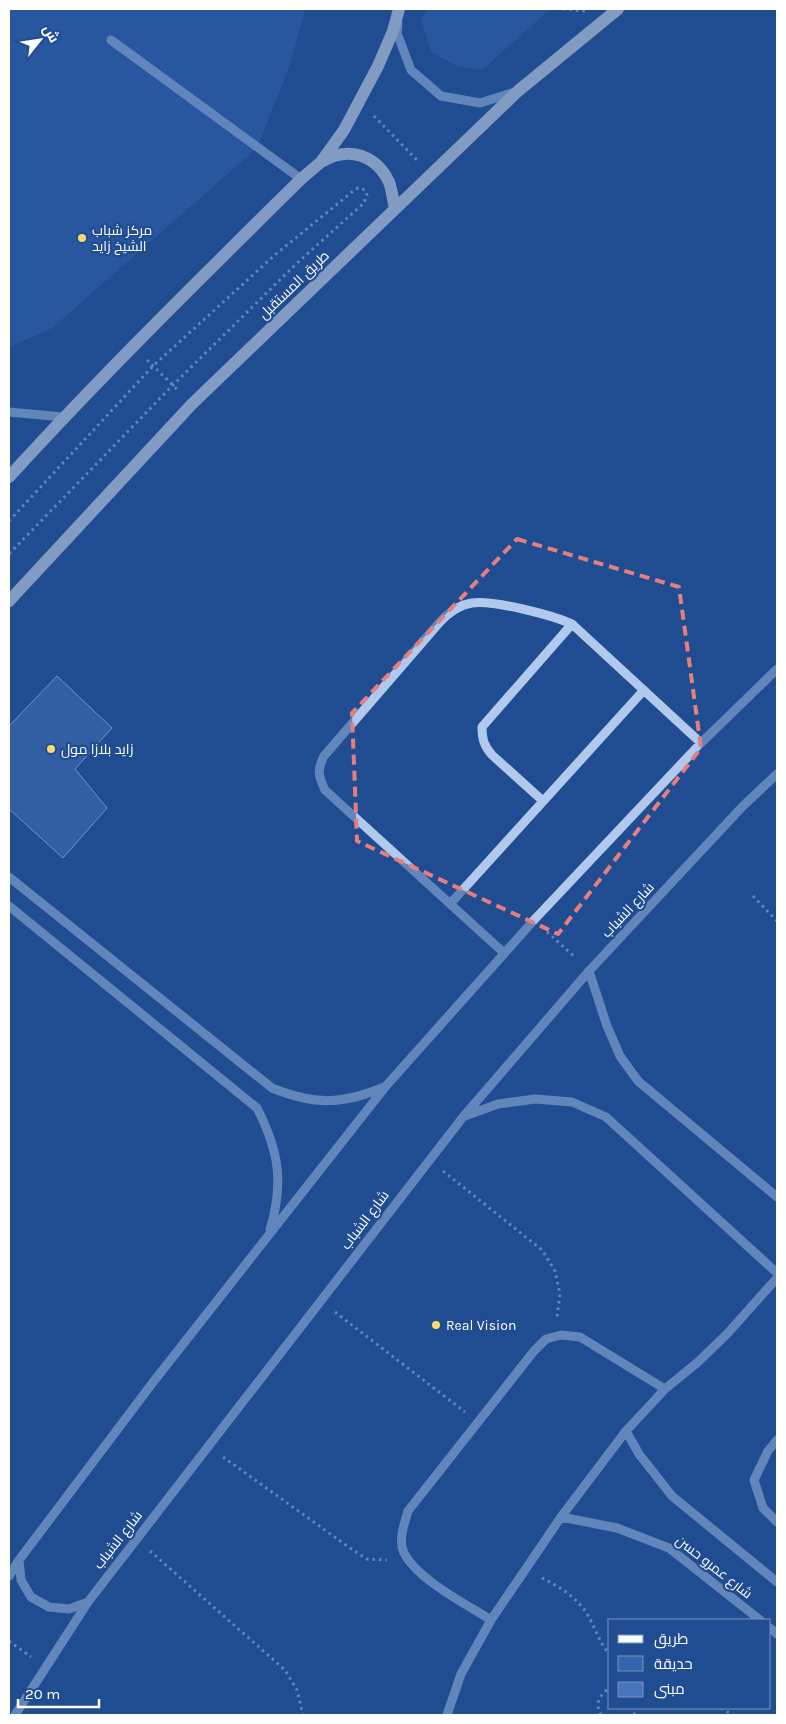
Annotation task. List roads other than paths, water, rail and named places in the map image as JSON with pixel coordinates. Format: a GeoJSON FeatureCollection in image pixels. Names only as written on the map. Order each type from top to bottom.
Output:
{"type":"FeatureCollection","features":[{"type":"Feature","properties":{"kind":"main road"},"geometry":{"type":"LineString","coordinates":[[321,162],[344,130],[360,101],[382,58],[400,9]]}},
{"type":"Feature","properties":{"kind":"main road","name":"طريق المستقبل"},"geometry":{"type":"LineString","coordinates":[[9,601],[192,404],[518,91],[613,10]]}},
{"type":"Feature","properties":{"kind":"main road"},"geometry":{"type":"LineString","coordinates":[[9,476],[63,417],[133,346],[300,180],[321,162],[335,154],[357,154],[377,164],[389,183],[395,209]]}},
{"type":"Feature","properties":{"kind":"street"},"geometry":{"type":"LineString","coordinates":[[400,9],[397,33],[411,70],[441,96],[480,103],[518,91]]}},
{"type":"Feature","properties":{"kind":"street"},"geometry":{"type":"LineString","coordinates":[[111,40],[300,180]]}},
{"type":"Feature","properties":{"kind":"street"},"geometry":{"type":"LineString","coordinates":[[9,412],[63,417]]}},
{"type":"Feature","properties":{"kind":"street"},"geometry":{"type":"LineString","coordinates":[[504,953],[325,790],[320,779],[319,767],[324,756],[448,613],[472,603],[485,602],[545,614],[572,624],[701,743]]}},
{"type":"Feature","properties":{"kind":"street"},"geometry":{"type":"LineString","coordinates":[[543,801],[485,747],[482,727],[572,624]]}},
{"type":"Feature","properties":{"kind":"street"},"geometry":{"type":"LineString","coordinates":[[9,1576],[19,1560],[154,1381],[386,1086],[534,920],[701,743],[777,669]]}},
{"type":"Feature","properties":{"kind":"street"},"geometry":{"type":"LineString","coordinates":[[450,904],[644,690]]}},
{"type":"Feature","properties":{"kind":"street","name":"شارع الشباب"},"geometry":{"type":"LineString","coordinates":[[15,1715],[88,1602],[463,1117],[590,971],[744,806],[777,774]]}},
{"type":"Feature","properties":{"kind":"street"},"geometry":{"type":"LineString","coordinates":[[9,877],[272,1088],[294,1097],[318,1101],[342,1100],[365,1095],[386,1086]]}},
{"type":"Feature","properties":{"kind":"street"},"geometry":{"type":"LineString","coordinates":[[9,906],[257,1108],[269,1132],[276,1157],[279,1184],[276,1210],[268,1236]]}},
{"type":"Feature","properties":{"kind":"street"},"geometry":{"type":"LineString","coordinates":[[590,971],[613,1041],[620,1056],[638,1081],[777,1197]]}},
{"type":"Feature","properties":{"kind":"street"},"geometry":{"type":"LineString","coordinates":[[463,1117],[498,1104],[535,1099],[572,1102],[606,1117],[777,1273]]}},
{"type":"Feature","properties":{"kind":"street"},"geometry":{"type":"LineString","coordinates":[[447,1715],[461,1674],[491,1620],[562,1517],[626,1431],[665,1389],[698,1362],[727,1334],[777,1278]]}},
{"type":"Feature","properties":{"kind":"street"},"geometry":{"type":"LineString","coordinates":[[491,1620],[419,1573],[404,1552],[401,1535],[408,1512],[534,1351],[546,1339],[560,1335],[580,1337],[665,1389]]}},
{"type":"Feature","properties":{"kind":"street","name":"شارع عمرو حسن"},"geometry":{"type":"LineString","coordinates":[[626,1431],[639,1454],[672,1496],[777,1582]]}},
{"type":"Feature","properties":{"kind":"street"},"geometry":{"type":"LineString","coordinates":[[777,1440],[768,1450],[754,1480],[763,1508],[777,1522]]}},
{"type":"Feature","properties":{"kind":"street","name":"شارع عمرو حسن"},"geometry":{"type":"LineString","coordinates":[[562,1517],[617,1528],[669,1548],[759,1619]]}},
{"type":"Feature","properties":{"kind":"street"},"geometry":{"type":"LineString","coordinates":[[19,1560],[21,1580],[31,1597],[49,1607],[69,1609],[88,1602]]}},
{"type":"Feature","properties":{"kind":"place","name":"مركز شباب الشيخ زايد"},"geometry":{"type":"Point","coordinates":[82,238]}},
{"type":"Feature","properties":{"kind":"place","name":"زايد بلازا مول"},"geometry":{"type":"Point","coordinates":[51,749]}},
{"type":"Feature","properties":{"kind":"place","name":"Real Vision"},"geometry":{"type":"Point","coordinates":[436,1325]}}]}
